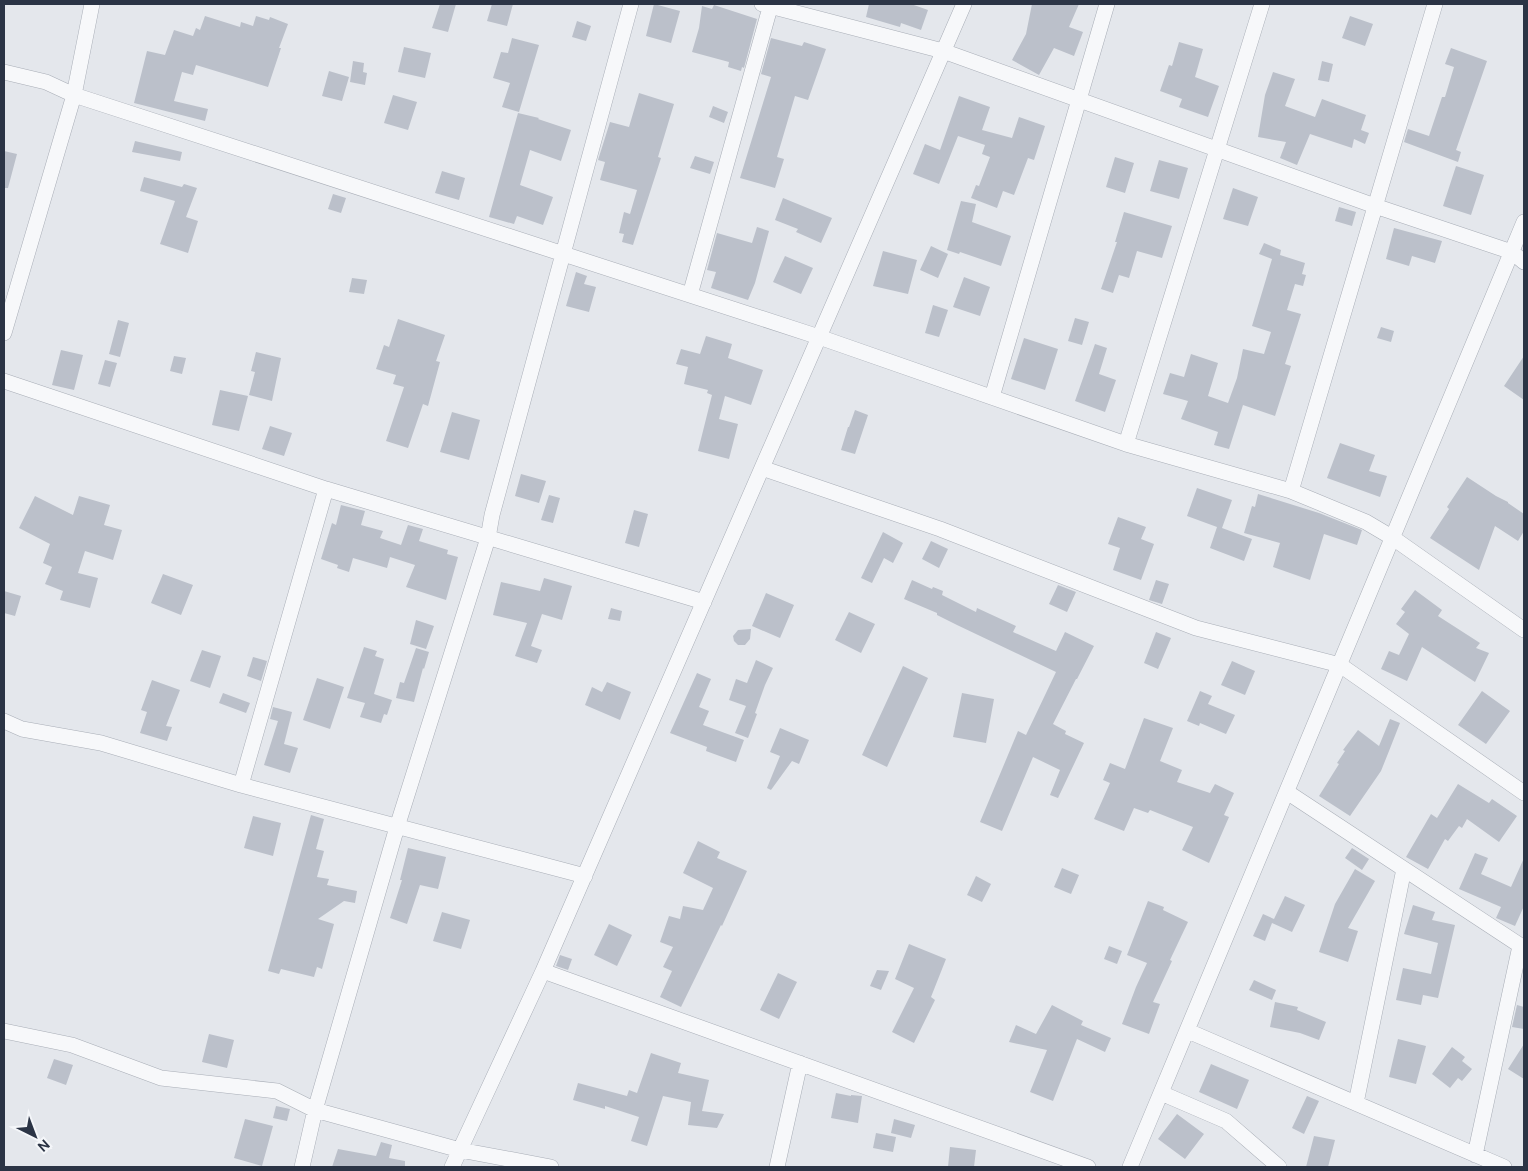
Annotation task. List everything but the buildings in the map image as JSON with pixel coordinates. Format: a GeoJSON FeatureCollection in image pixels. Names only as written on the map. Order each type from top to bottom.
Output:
{"type":"FeatureCollection","features":[{"type":"Feature","properties":{"kind":"street"},"geometry":{"type":"LineString","coordinates":[[4,333],[74,95],[92,4]]}},
{"type":"Feature","properties":{"kind":"street"},"geometry":{"type":"LineString","coordinates":[[302,1167],[315,1110],[397,826],[488,538],[492,515],[630,4]]}},
{"type":"Feature","properties":{"kind":"street"},"geometry":{"type":"LineString","coordinates":[[452,1167],[544,971],[964,4]]}},
{"type":"Feature","properties":{"kind":"street"},"geometry":{"type":"LineString","coordinates":[[992,398],[1107,4]]}},
{"type":"Feature","properties":{"kind":"street"},"geometry":{"type":"LineString","coordinates":[[1126,444],[1262,4]]}},
{"type":"Feature","properties":{"kind":"street"},"geometry":{"type":"LineString","coordinates":[[1291,491],[1435,4]]}},
{"type":"Feature","properties":{"kind":"street"},"geometry":{"type":"LineString","coordinates":[[690,295],[768,5],[944,51],[1375,206],[1512,252],[1524,262]]}},
{"type":"Feature","properties":{"kind":"street"},"geometry":{"type":"LineString","coordinates":[[4,72],[46,82],[74,95],[819,337],[1126,444],[1291,491],[1366,522],[1393,538],[1524,630]]}},
{"type":"Feature","properties":{"kind":"street"},"geometry":{"type":"LineString","coordinates":[[1130,1167],[1524,222]]}},
{"type":"Feature","properties":{"kind":"street"},"geometry":{"type":"LineString","coordinates":[[4,380],[326,489],[704,602]]}},
{"type":"Feature","properties":{"kind":"street"},"geometry":{"type":"LineString","coordinates":[[762,468],[940,529],[1196,628],[1340,665],[1524,794]]}},
{"type":"Feature","properties":{"kind":"street"},"geometry":{"type":"LineString","coordinates":[[241,785],[326,489]]}},
{"type":"Feature","properties":{"kind":"street"},"geometry":{"type":"LineString","coordinates":[[4,721],[22,729],[101,743],[241,785],[585,876]]}},
{"type":"Feature","properties":{"kind":"street"},"geometry":{"type":"LineString","coordinates":[[1287,792],[1522,947],[1475,1155]]}},
{"type":"Feature","properties":{"kind":"street"},"geometry":{"type":"LineString","coordinates":[[1356,1103],[1404,869]]}},
{"type":"Feature","properties":{"kind":"street"},"geometry":{"type":"LineString","coordinates":[[544,971],[1088,1167]]}},
{"type":"Feature","properties":{"kind":"street"},"geometry":{"type":"LineString","coordinates":[[1188,1030],[1502,1167]]}},
{"type":"Feature","properties":{"kind":"street"},"geometry":{"type":"LineString","coordinates":[[4,1031],[72,1045],[162,1078],[277,1091],[315,1110],[460,1150],[551,1167]]}},
{"type":"Feature","properties":{"kind":"street"},"geometry":{"type":"LineString","coordinates":[[777,1167],[800,1063]]}},
{"type":"Feature","properties":{"kind":"street"},"geometry":{"type":"LineString","coordinates":[[1161,1093],[1226,1121],[1279,1167]]}}]}
